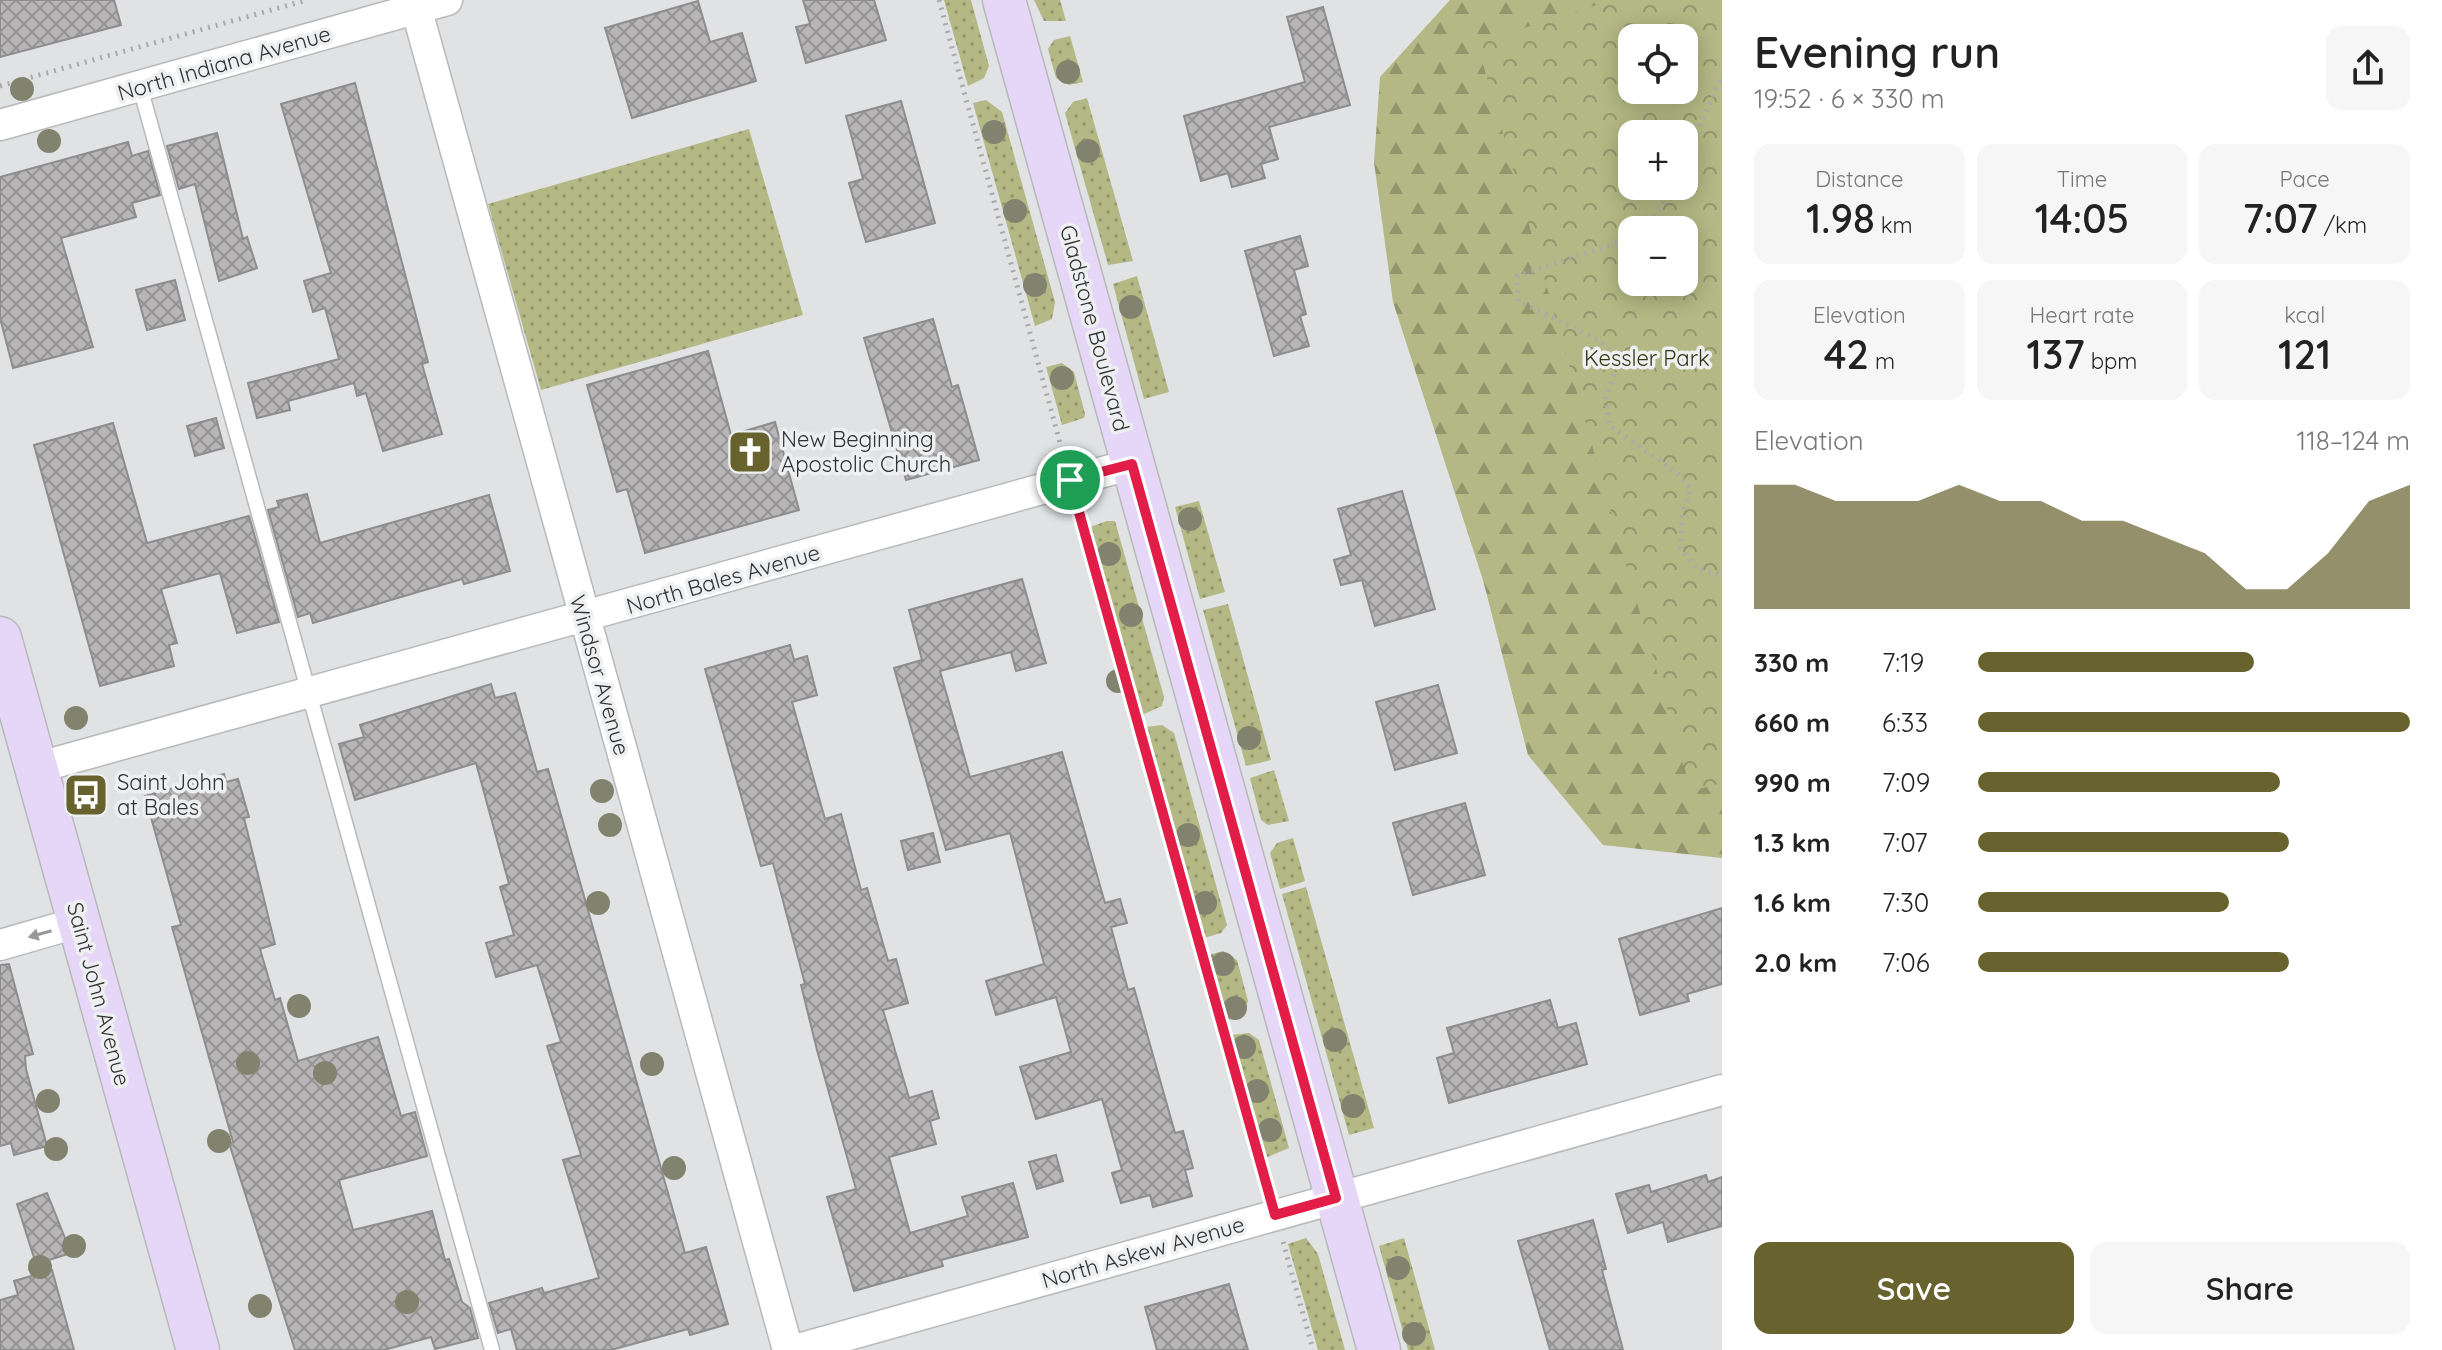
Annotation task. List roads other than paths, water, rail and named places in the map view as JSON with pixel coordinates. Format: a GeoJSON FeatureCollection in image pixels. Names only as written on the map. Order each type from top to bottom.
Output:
{"type":"FeatureCollection","features":[{"type":"Feature","properties":{"kind":"street","name":"North Indiana Avenue"},"geometry":{"type":"LineString","coordinates":[[0,125],[140,87],[415,4],[447,0]]}},
{"type":"Feature","properties":{"kind":"street","name":"Gladstone Boulevard"},"geometry":{"type":"LineString","coordinates":[[1004,0],[1379,1350]]}},
{"type":"Feature","properties":{"kind":"street","name":"Windsor Avenue"},"geometry":{"type":"LineString","coordinates":[[415,4],[788,1350]]}},
{"type":"Feature","properties":{"kind":"street","name":"North Bales Avenue"},"geometry":{"type":"LineString","coordinates":[[36,768],[1132,464]]}},
{"type":"Feature","properties":{"kind":"street","name":"Saint John Avenue"},"geometry":{"type":"LineString","coordinates":[[0,638],[198,1350]]}},
{"type":"Feature","properties":{"kind":"street"},"geometry":{"type":"LineString","coordinates":[[0,945],[80,922]]}},
{"type":"Feature","properties":{"kind":"street","name":"North Askew Avenue"},"geometry":{"type":"LineString","coordinates":[[795,1350],[1722,1090]]}},
{"type":"Feature","properties":{"kind":"lane"},"geometry":{"type":"LineString","coordinates":[[140,87],[492,1350]]}},
{"type":"Feature","properties":{"kind":"place","name":"New Beginning Apostolic Church"},"geometry":{"type":"Point","coordinates":[750,452]}},
{"type":"Feature","properties":{"kind":"place","name":"Saint John at Bales"},"geometry":{"type":"Point","coordinates":[86,795]}},
{"type":"Feature","properties":{"kind":"park label","name":"Kessler Park"},"geometry":{"type":"Point","coordinates":[1647,358]}}]}
